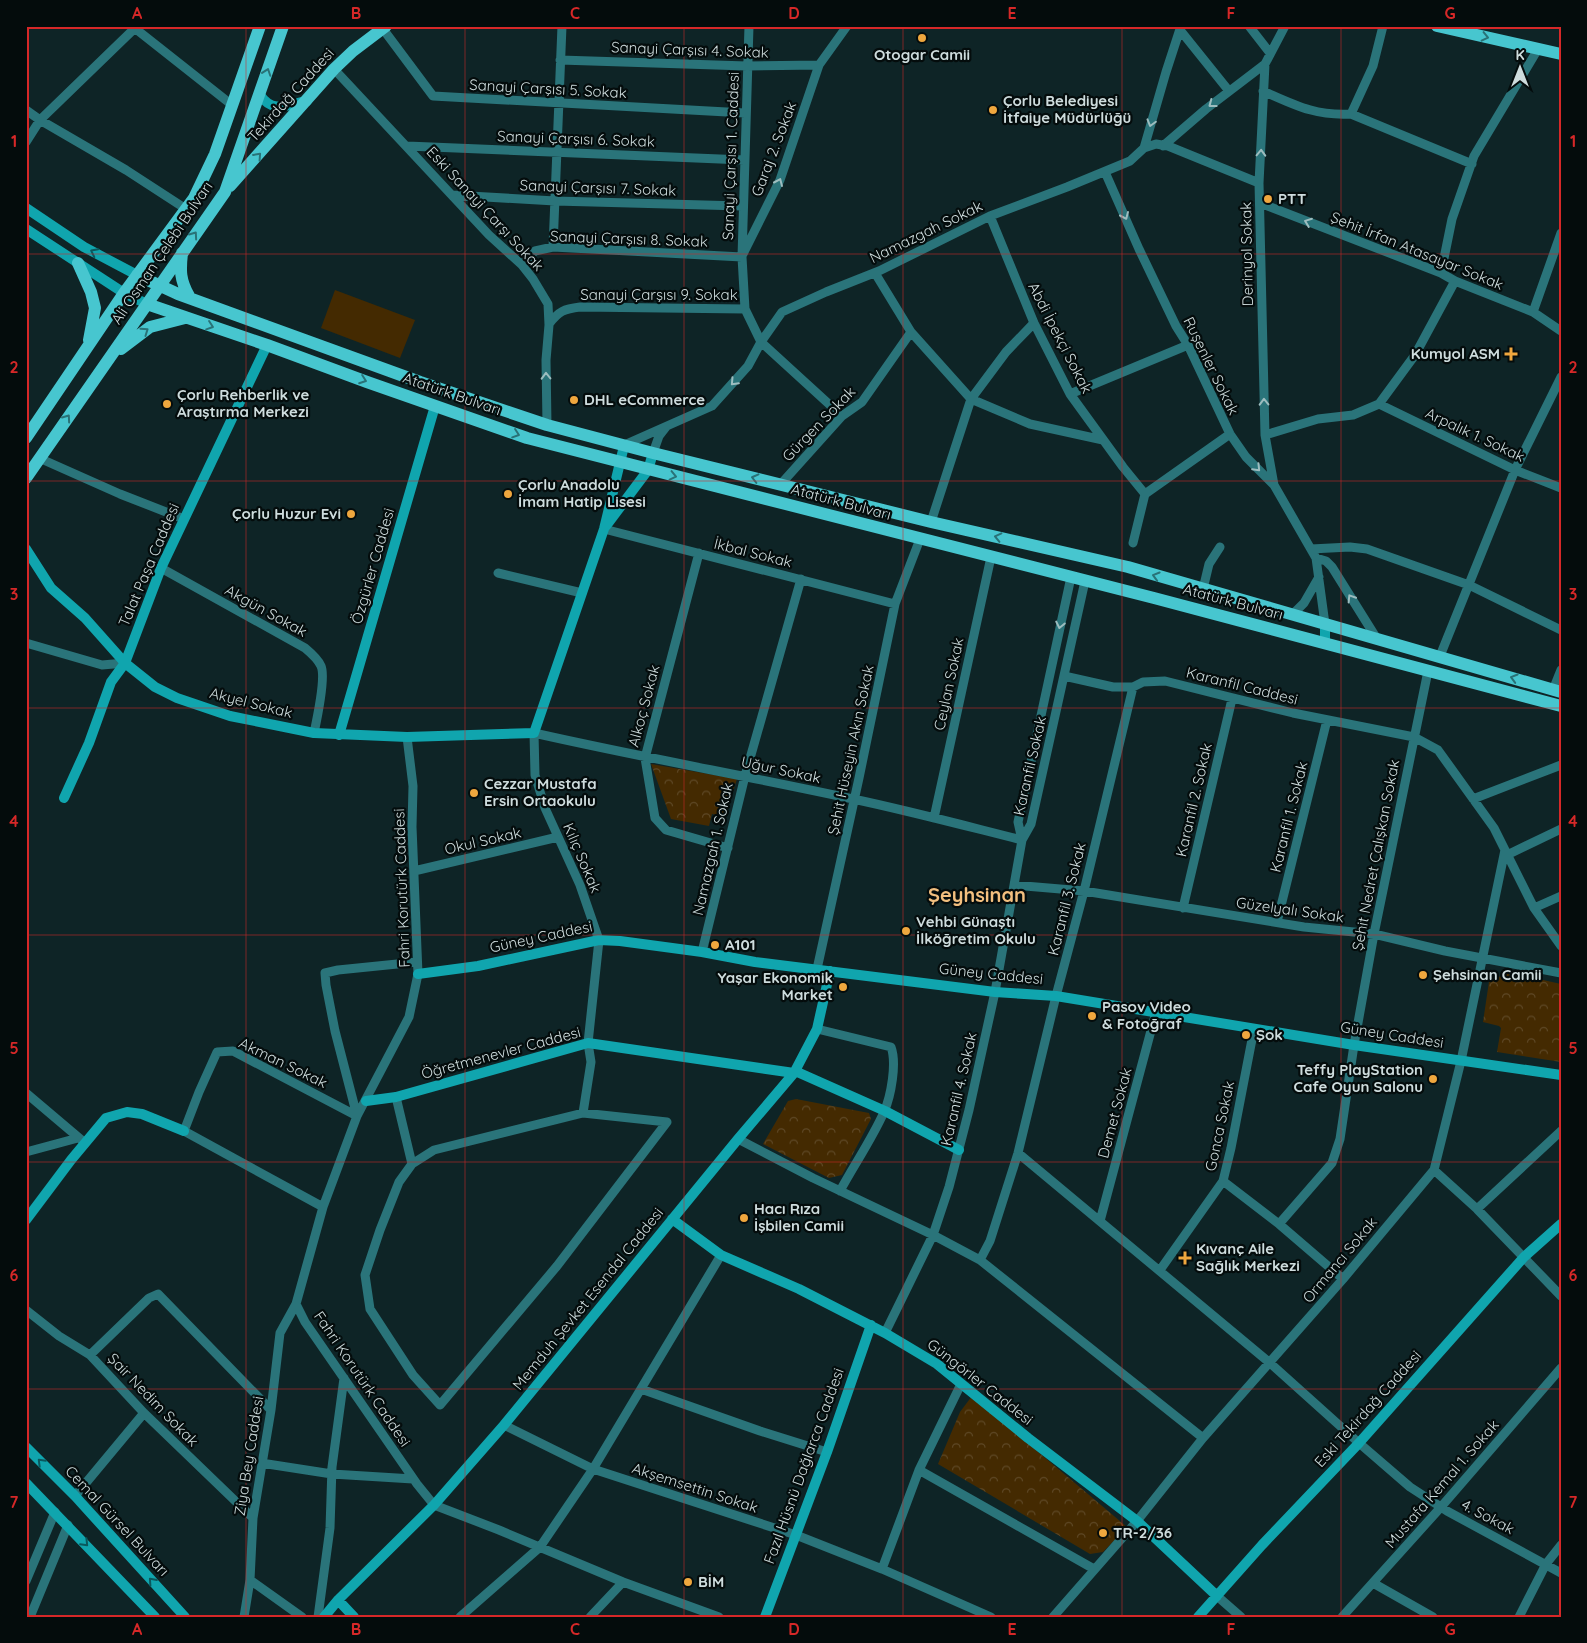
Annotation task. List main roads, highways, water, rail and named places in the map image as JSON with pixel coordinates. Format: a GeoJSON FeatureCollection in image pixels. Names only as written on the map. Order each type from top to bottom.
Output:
{"type":"FeatureCollection","features":[{"type":"Feature","properties":{"kind":"main road","name":"Ali Osman Çelebi Bulvarı"},"geometry":{"type":"LineString","coordinates":[[26,438],[124,293],[194,198],[215,154],[260,26]]}},
{"type":"Feature","properties":{"kind":"main road","name":"Ali Osman Çelebi Bulvarı"},"geometry":{"type":"LineString","coordinates":[[26,478],[225,192],[283,26]]}},
{"type":"Feature","properties":{"kind":"main road"},"geometry":{"type":"LineString","coordinates":[[1437,26],[1561,54]]}},
{"type":"Feature","properties":{"kind":"main road","name":"Tekirdağ Caddesi"},"geometry":{"type":"LineString","coordinates":[[225,192],[334,69],[385,27]]}},
{"type":"Feature","properties":{"kind":"main road"},"geometry":{"type":"LineString","coordinates":[[182,252],[180,272],[182,285],[188,296]]}},
{"type":"Feature","properties":{"kind":"main road"},"geometry":{"type":"LineString","coordinates":[[78,263],[91,292],[95,308],[86,350]]}},
{"type":"Feature","properties":{"kind":"main road","name":"Atatürk Bulvarı"},"geometry":{"type":"LineString","coordinates":[[138,274],[159,286],[420,382],[547,425],[624,446],[931,522],[1128,567],[1557,691]]}},
{"type":"Feature","properties":{"kind":"main road","name":"Atatürk Bulvarı"},"geometry":{"type":"LineString","coordinates":[[147,304],[527,438],[1071,577],[1560,707]]}},
{"type":"Feature","properties":{"kind":"main road"},"geometry":{"type":"LineString","coordinates":[[109,358],[150,327],[187,318]]}},
{"type":"Feature","properties":{"kind":"place","name":"Otogar Camii"},"geometry":{"type":"Point","coordinates":[922,38]}},
{"type":"Feature","properties":{"kind":"place","name":"Çorlu Belediyesi İtfaiye Müdürlüğü"},"geometry":{"type":"Point","coordinates":[993,110]}},
{"type":"Feature","properties":{"kind":"place","name":"PTT"},"geometry":{"type":"Point","coordinates":[1268,199]}},
{"type":"Feature","properties":{"kind":"place","name":"Kumyol ASM"},"geometry":{"type":"Point","coordinates":[1511,354]}},
{"type":"Feature","properties":{"kind":"place","name":"DHL eCommerce"},"geometry":{"type":"Point","coordinates":[574,400]}},
{"type":"Feature","properties":{"kind":"place","name":"Çorlu Rehberlik ve Araştırma Merkezi"},"geometry":{"type":"Point","coordinates":[167,404]}},
{"type":"Feature","properties":{"kind":"place","name":"Çorlu Anadolu İmam Hatip Lisesi"},"geometry":{"type":"Point","coordinates":[508,494]}},
{"type":"Feature","properties":{"kind":"place","name":"Çorlu Huzur Evi"},"geometry":{"type":"Point","coordinates":[351,514]}},
{"type":"Feature","properties":{"kind":"place","name":"Cezzar Mustafa Ersin Ortaokulu"},"geometry":{"type":"Point","coordinates":[474,793]}},
{"type":"Feature","properties":{"kind":"place","name":"Vehbi Günaştı İlköğretim Okulu"},"geometry":{"type":"Point","coordinates":[906,931]}},
{"type":"Feature","properties":{"kind":"place","name":"A101"},"geometry":{"type":"Point","coordinates":[715,945]}},
{"type":"Feature","properties":{"kind":"place","name":"Şehsinan Camii"},"geometry":{"type":"Point","coordinates":[1423,975]}},
{"type":"Feature","properties":{"kind":"place","name":"Yaşar Ekonomik Market"},"geometry":{"type":"Point","coordinates":[843,987]}},
{"type":"Feature","properties":{"kind":"place","name":"Pasov Video & Fotoğraf"},"geometry":{"type":"Point","coordinates":[1092,1016]}},
{"type":"Feature","properties":{"kind":"place","name":"Şok"},"geometry":{"type":"Point","coordinates":[1246,1035]}},
{"type":"Feature","properties":{"kind":"place","name":"Teffy PlayStation Cafe Oyun Salonu"},"geometry":{"type":"Point","coordinates":[1433,1079]}},
{"type":"Feature","properties":{"kind":"place","name":"Hacı Rıza İşbilen Camii"},"geometry":{"type":"Point","coordinates":[744,1218]}},
{"type":"Feature","properties":{"kind":"place","name":"Kıvanç Aile Sağlık Merkezi"},"geometry":{"type":"Point","coordinates":[1185,1258]}},
{"type":"Feature","properties":{"kind":"place","name":"TR-2/36"},"geometry":{"type":"Point","coordinates":[1103,1533]}},
{"type":"Feature","properties":{"kind":"place","name":"BİM"},"geometry":{"type":"Point","coordinates":[688,1582]}},
{"type":"Feature","properties":{"kind":"district","name":"Şeyhsinan"},"geometry":{"type":"Point","coordinates":[977,895]}}]}
